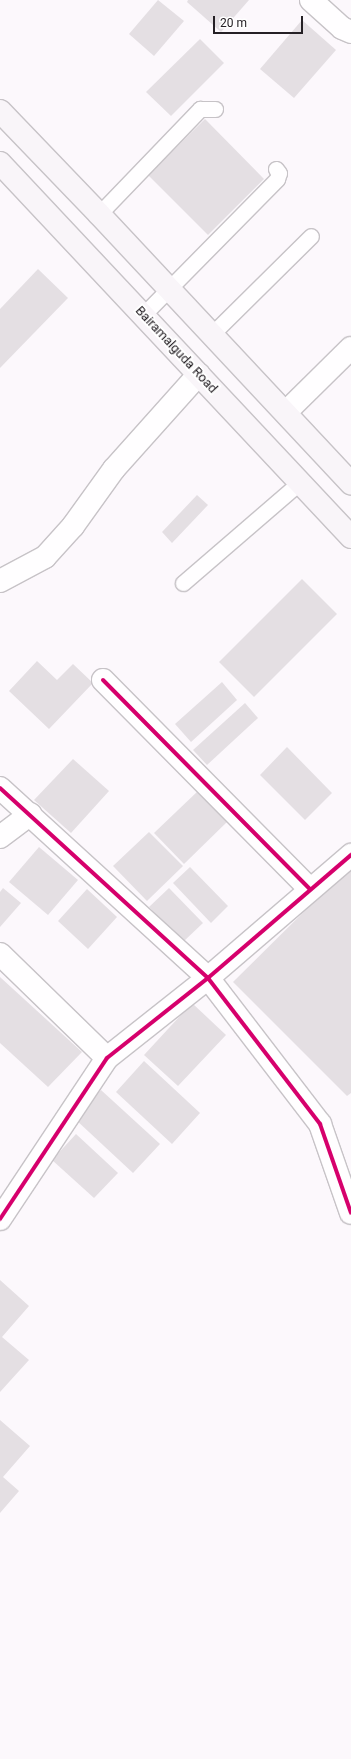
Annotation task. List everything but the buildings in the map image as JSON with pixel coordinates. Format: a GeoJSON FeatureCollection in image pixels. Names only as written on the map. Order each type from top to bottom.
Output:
{"type":"FeatureCollection","features":[{"type":"Feature","properties":{"kind":"main road"},"geometry":{"type":"LineString","coordinates":[[0,111],[100,214],[351,483]]}},
{"type":"Feature","properties":{"kind":"main road","name":"Bairamalguda Road"},"geometry":{"type":"LineString","coordinates":[[0,163],[351,537]]}},
{"type":"Feature","properties":{"kind":"street"},"geometry":{"type":"LineString","coordinates":[[311,0],[342,28],[351,32]]}},
{"type":"Feature","properties":{"kind":"street"},"geometry":{"type":"LineString","coordinates":[[286,412],[351,348]]}},
{"type":"Feature","properties":{"kind":"street"},"geometry":{"type":"LineString","coordinates":[[0,581],[45,558],[74,526],[114,469],[199,374]]}},
{"type":"Feature","properties":{"kind":"street"},"geometry":{"type":"LineString","coordinates":[[103,680],[310,889]]}},
{"type":"Feature","properties":{"kind":"street"},"geometry":{"type":"LineString","coordinates":[[0,788],[208,978],[320,1124],[351,1213]]}},
{"type":"Feature","properties":{"kind":"street"},"geometry":{"type":"LineString","coordinates":[[0,837],[30,814]]}},
{"type":"Feature","properties":{"kind":"street"},"geometry":{"type":"LineString","coordinates":[[0,1219],[107,1058],[208,978],[351,854]]}},
{"type":"Feature","properties":{"kind":"street"},"geometry":{"type":"LineString","coordinates":[[0,954],[107,1058]]}},
{"type":"Feature","properties":{"kind":"lane"},"geometry":{"type":"LineString","coordinates":[[100,214],[200,109],[215,109]]}},
{"type":"Feature","properties":{"kind":"lane"},"geometry":{"type":"LineString","coordinates":[[144,315],[277,179],[279,174],[276,169]]}},
{"type":"Feature","properties":{"kind":"lane"},"geometry":{"type":"LineString","coordinates":[[212,334],[311,236]]}},
{"type":"Feature","properties":{"kind":"lane"},"geometry":{"type":"LineString","coordinates":[[182,583],[300,482]]}},
{"type":"Feature","properties":{"kind":"cycle path"},"geometry":{"type":"LineString","coordinates":[[103,680],[310,889]]}},
{"type":"Feature","properties":{"kind":"cycle path"},"geometry":{"type":"LineString","coordinates":[[0,788],[208,978],[320,1124],[351,1213]]}},
{"type":"Feature","properties":{"kind":"cycle path"},"geometry":{"type":"LineString","coordinates":[[0,1219],[107,1058],[208,978],[351,855]]}}]}
